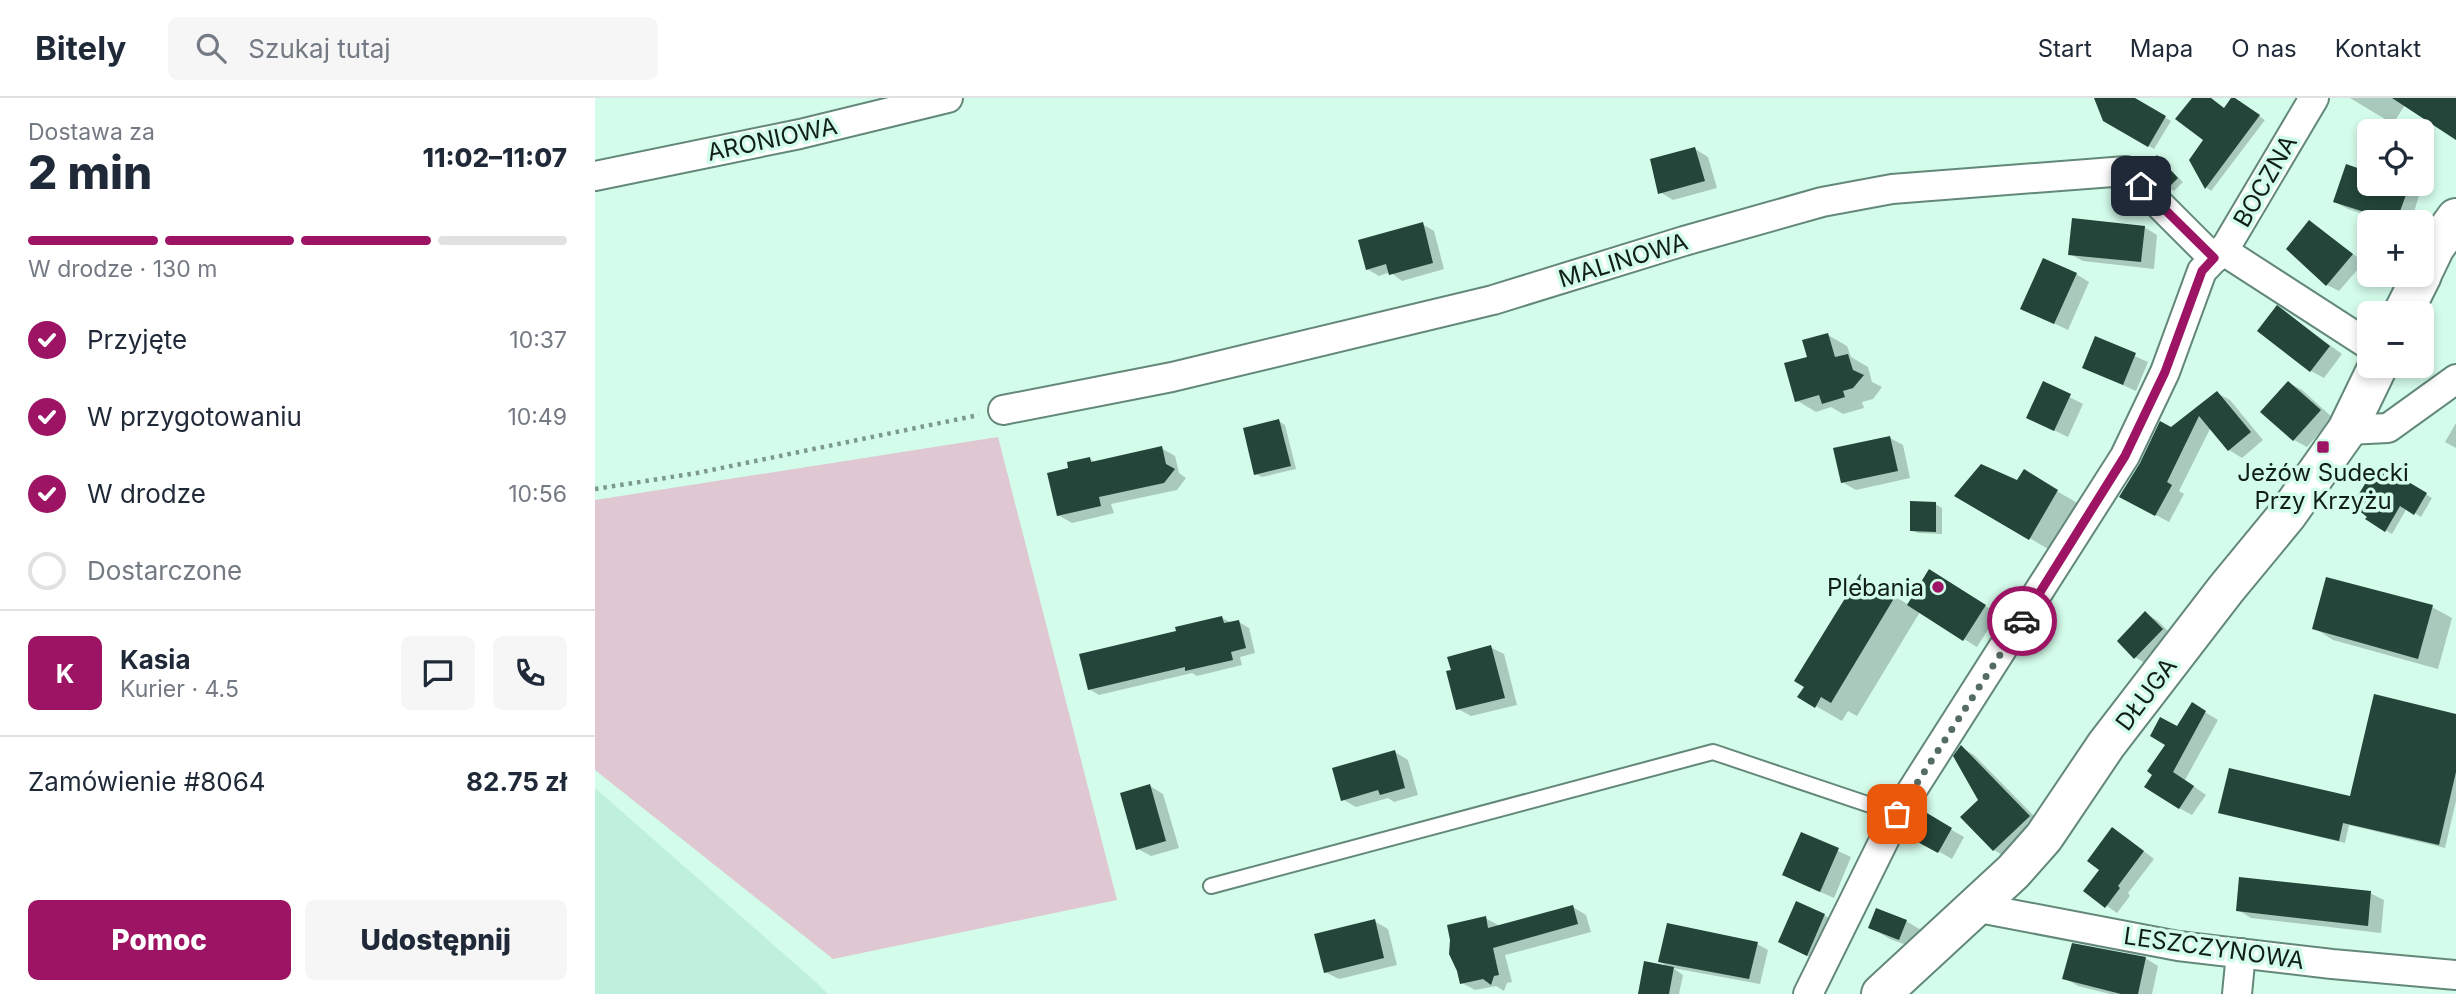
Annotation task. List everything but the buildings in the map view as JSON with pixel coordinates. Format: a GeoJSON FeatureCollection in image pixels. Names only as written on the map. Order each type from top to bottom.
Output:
{"type":"FeatureCollection","features":[{"type":"Feature","properties":{"kind":"street","name":"ARONIOWA"},"geometry":{"type":"LineString","coordinates":[[595,176],[800,134],[948,98]]}},
{"type":"Feature","properties":{"kind":"street","name":"BOCZNA"},"geometry":{"type":"LineString","coordinates":[[1808,994],[1897,814],[2125,456],[2165,372],[2202,271],[2218,254],[2314,98]]}},
{"type":"Feature","properties":{"kind":"street","name":"MALINOWA"},"geometry":{"type":"LineString","coordinates":[[1003,410],[1172,377],[1493,300],[1822,202],[1892,189],[2126,171],[2218,254],[2277,285],[2357,337]]}},
{"type":"Feature","properties":{"kind":"street"},"geometry":{"type":"LineString","coordinates":[[2434,249],[2456,218]]}},
{"type":"Feature","properties":{"kind":"street","name":"DŁUGA"},"geometry":{"type":"LineString","coordinates":[[1881,994],[2014,872],[2043,836],[2106,745],[2226,589],[2287,515],[2347,430],[2372,378]]}},
{"type":"Feature","properties":{"kind":"street"},"geometry":{"type":"LineString","coordinates":[[2347,430],[2388,428],[2456,379]]}},
{"type":"Feature","properties":{"kind":"street","name":"LESZCZYNOWA"},"geometry":{"type":"LineString","coordinates":[[1973,907],[2155,943],[2332,964],[2456,975]]}},
{"type":"Feature","properties":{"kind":"street"},"geometry":{"type":"LineString","coordinates":[[2237,994],[2241,953]]}},
{"type":"Feature","properties":{"kind":"lane"},"geometry":{"type":"LineString","coordinates":[[1211,886],[1713,752],[1897,814]]}},
{"type":"Feature","properties":{"kind":"path"},"geometry":{"type":"LineString","coordinates":[[595,489],[697,473],[1003,410]]}},
{"type":"Feature","properties":{"kind":"shaded area"},"geometry":{"type":"Polygon","coordinates":[[[998,437],[1117,900],[833,959],[595,770],[595,500],[998,437]]]}},
{"type":"Feature","properties":{"kind":"shaded area"},"geometry":{"type":"Polygon","coordinates":[[[595,788],[818,984],[828,994],[595,994],[595,788]]]}},
{"type":"Feature","properties":{"kind":"way so far"},"geometry":{"type":"LineString","coordinates":[[1897,814],[2022,621]]}},
{"type":"Feature","properties":{"kind":"place","name":"Jeżów Sudecki Przy Krzyżu"},"geometry":{"type":"Point","coordinates":[2323,447]}},
{"type":"Feature","properties":{"kind":"place","name":"Plebania"},"geometry":{"type":"Point","coordinates":[1938,587]}},
{"type":"Feature","properties":{"kind":"route"},"geometry":{"type":"LineString","coordinates":[[2022,621],[2125,456],[2165,372],[2202,271],[2214,258],[2141,186]]}}]}
